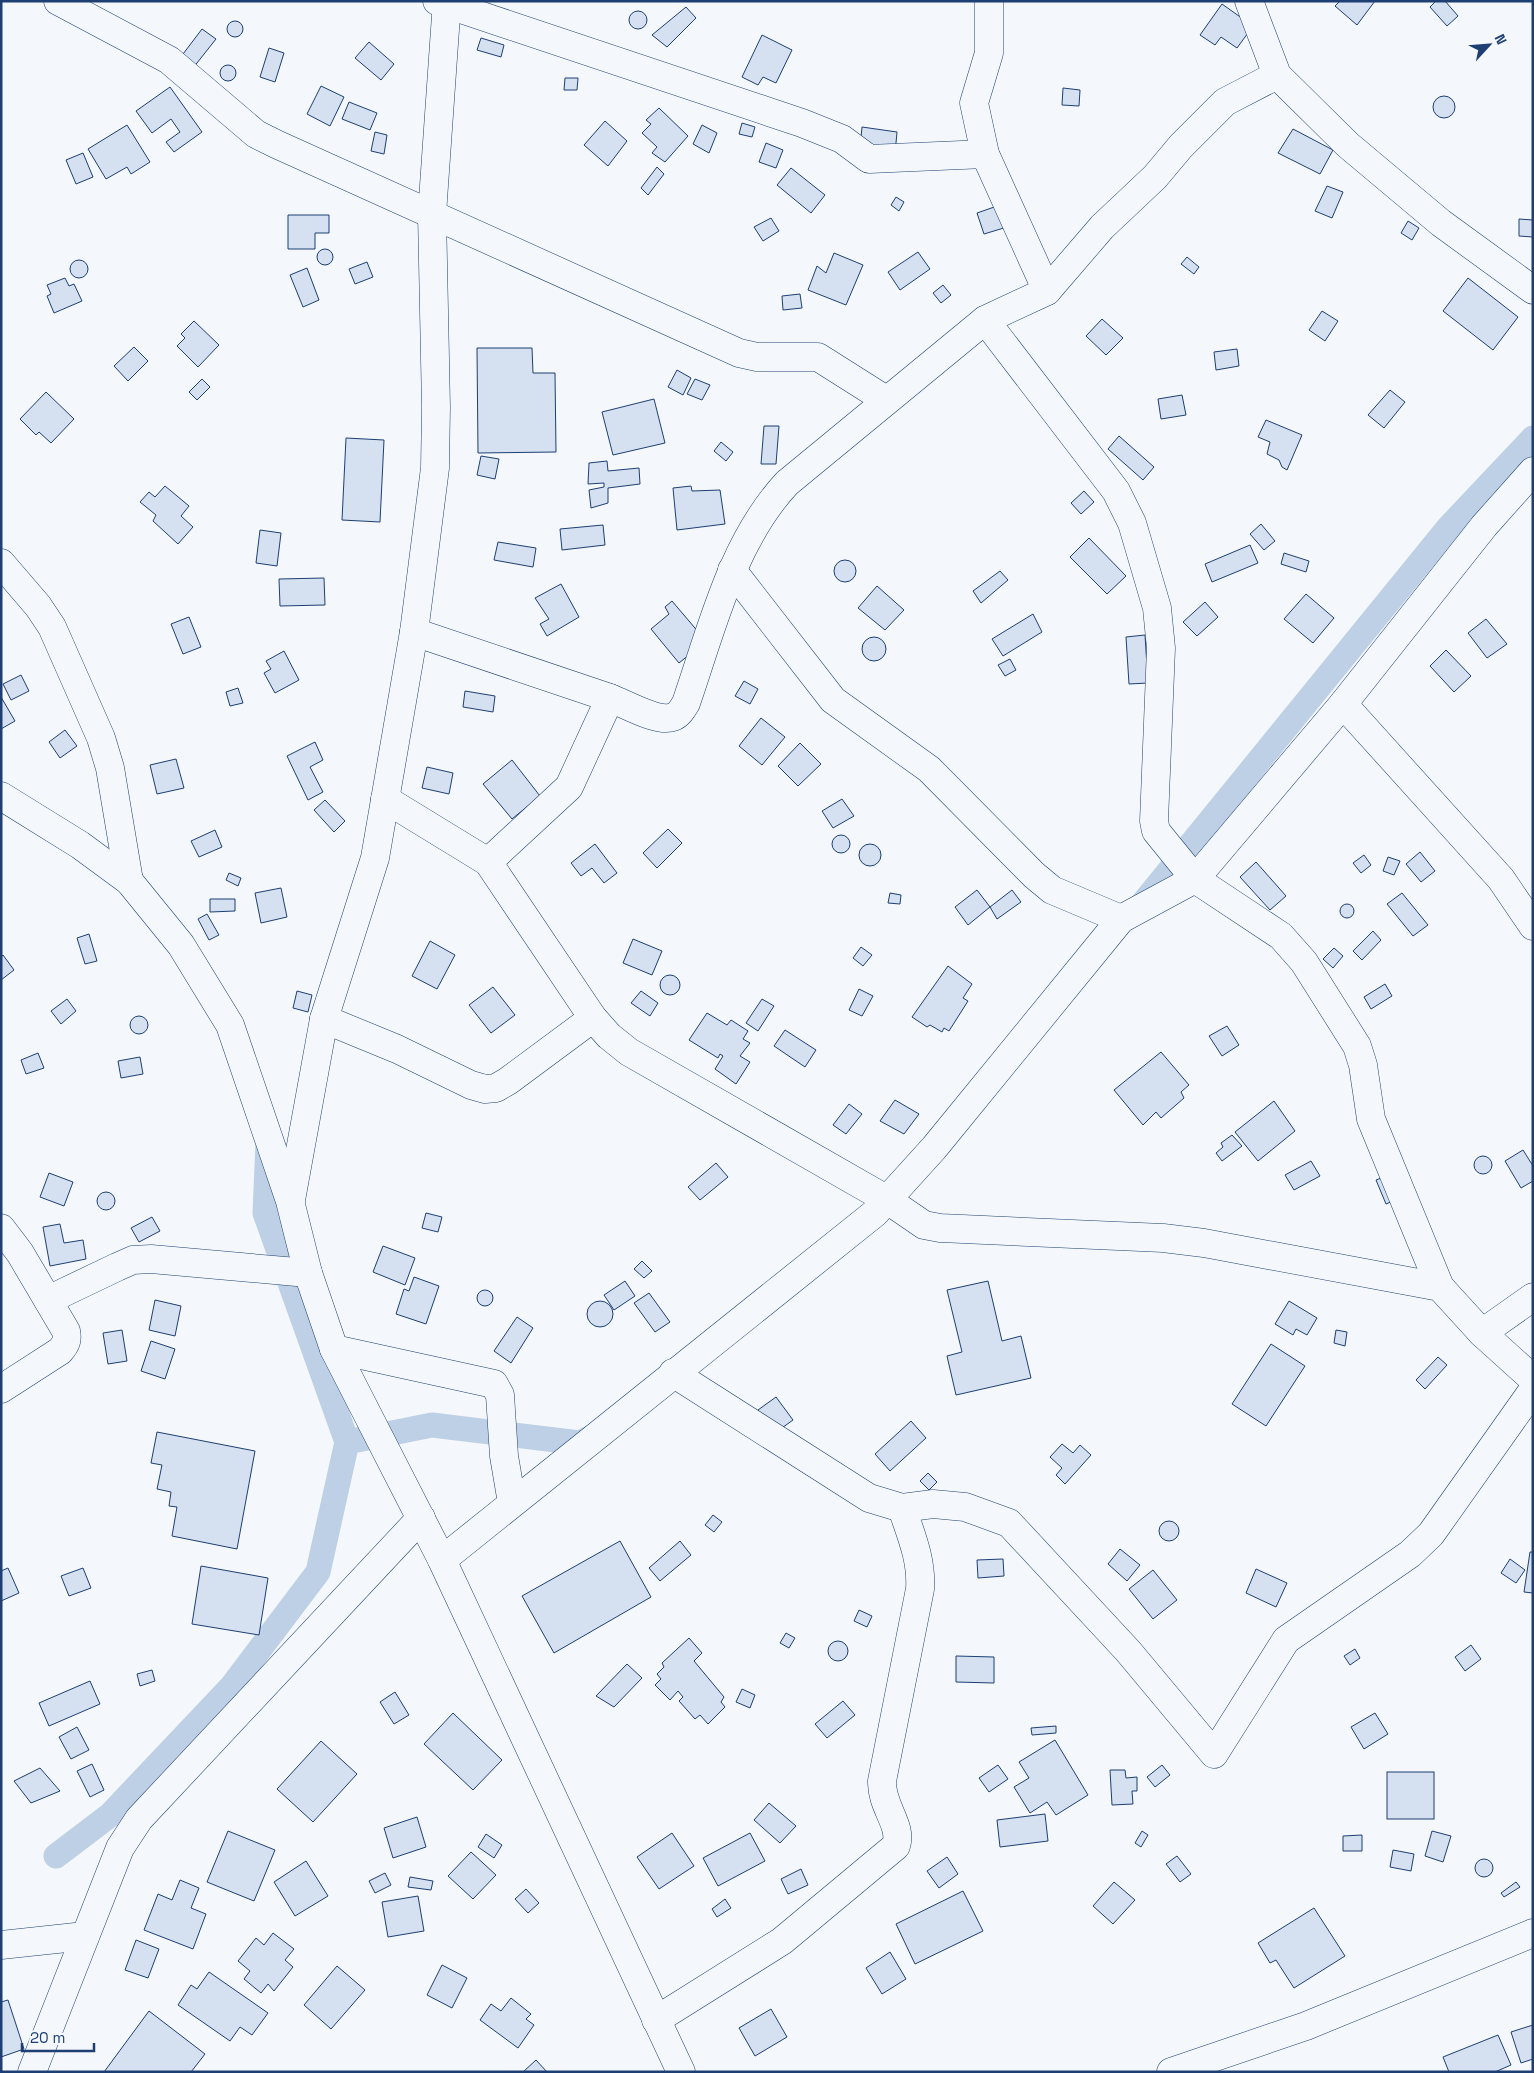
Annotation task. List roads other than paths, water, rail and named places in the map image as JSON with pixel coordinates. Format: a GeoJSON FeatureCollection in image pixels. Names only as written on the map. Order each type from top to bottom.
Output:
{"type":"FeatureCollection","features":[{"type":"Feature","properties":{"kind":"street"},"geometry":{"type":"LineString","coordinates":[[58,1],[169,60],[256,134],[739,353],[757,358],[818,357],[886,400]]}},
{"type":"Feature","properties":{"kind":"street"},"geometry":{"type":"LineString","coordinates":[[989,1],[989,53],[974,103],[985,154],[1047,291]]}},
{"type":"Feature","properties":{"kind":"street"},"geometry":{"type":"LineString","coordinates":[[1249,1],[1276,75],[1348,145],[1441,223],[1533,290]]}},
{"type":"Feature","properties":{"kind":"street"},"geometry":{"type":"LineString","coordinates":[[290,1201],[324,1019],[374,858],[414,632],[435,468],[436,407],[432,214],[444,2],[802,123],[842,138],[869,159],[985,154]]}},
{"type":"Feature","properties":{"kind":"street"},"geometry":{"type":"LineString","coordinates":[[414,632],[610,698],[662,720],[674,717],[686,703],[732,570],[776,495],[886,400],[985,320],[1047,291],[1102,226],[1155,177],[1181,146],[1225,102],[1276,75]]}},
{"type":"Feature","properties":{"kind":"street"},"geometry":{"type":"LineString","coordinates":[[985,320],[1116,492],[1132,523],[1157,608],[1161,648],[1154,822],[1156,831],[1195,879],[1281,936],[1304,962],[1357,1046],[1363,1065],[1371,1119],[1440,1286],[1482,1332],[1533,1379]]}},
{"type":"Feature","properties":{"kind":"street"},"geometry":{"type":"LineString","coordinates":[[442,1560],[874,1213],[934,1148],[1121,919],[1195,879],[1343,704],[1484,526],[1533,471]]}},
{"type":"Feature","properties":{"kind":"street"},"geometry":{"type":"LineString","coordinates":[[1,563],[38,606],[52,627],[101,738],[110,768],[129,880]]}},
{"type":"Feature","properties":{"kind":"street"},"geometry":{"type":"LineString","coordinates":[[732,570],[833,700],[930,769],[1034,875],[1052,890],[1121,919]]}},
{"type":"Feature","properties":{"kind":"street"},"geometry":{"type":"LineString","coordinates":[[488,862],[569,787],[610,698]]}},
{"type":"Feature","properties":{"kind":"street"},"geometry":{"type":"LineString","coordinates":[[1343,704],[1501,879],[1533,926]]}},
{"type":"Feature","properties":{"kind":"street"},"geometry":{"type":"LineString","coordinates":[[1,796],[80,845],[129,880],[181,945],[230,1024],[290,1201],[308,1273],[334,1349],[442,1560],[680,2071]]}},
{"type":"Feature","properties":{"kind":"street"},"geometry":{"type":"LineString","coordinates":[[385,799],[488,862],[593,1018],[609,1036],[629,1052],[886,1199],[924,1225],[940,1228],[1163,1238],[1440,1286]]}},
{"type":"Feature","properties":{"kind":"street"},"geometry":{"type":"LineString","coordinates":[[324,1019],[397,1050],[471,1085],[485,1089],[496,1088],[508,1081],[593,1018]]}},
{"type":"Feature","properties":{"kind":"street"},"geometry":{"type":"LineString","coordinates":[[1,1228],[66,1331],[66,1345],[60,1351],[1,1389]]}},
{"type":"Feature","properties":{"kind":"street"},"geometry":{"type":"LineString","coordinates":[[48,1300],[133,1260],[151,1259],[308,1273]]}},
{"type":"Feature","properties":{"kind":"street"},"geometry":{"type":"LineString","coordinates":[[1482,1332],[1533,1297]]}},
{"type":"Feature","properties":{"kind":"street"},"geometry":{"type":"LineString","coordinates":[[334,1349],[494,1384],[500,1395],[504,1456],[512,1503]]}},
{"type":"Feature","properties":{"kind":"street"},"geometry":{"type":"LineString","coordinates":[[674,1373],[869,1498],[902,1508],[933,1504],[965,1507],[1009,1522],[1128,1652],[1214,1754],[1286,1640],[1410,1554],[1431,1534],[1533,1390]]}},
{"type":"Feature","properties":{"kind":"street"},"geometry":{"type":"LineString","coordinates":[[656,2020],[782,1940],[896,1846],[899,1834],[884,1802],[882,1781],[920,1589],[921,1575],[918,1556],[902,1508]]}},
{"type":"Feature","properties":{"kind":"street"},"geometry":{"type":"LineString","coordinates":[[32,2072],[120,1848],[139,1818],[420,1518]]}},
{"type":"Feature","properties":{"kind":"street"},"geometry":{"type":"LineString","coordinates":[[1172,2072],[1306,2026],[1533,1933]]}},
{"type":"Feature","properties":{"kind":"street"},"geometry":{"type":"LineString","coordinates":[[1,1946],[85,1936]]}},
{"type":"Feature","properties":{"kind":"waterway"},"geometry":{"type":"LineString","coordinates":[[1140,907],[1449,527],[1533,438]]}},
{"type":"Feature","properties":{"kind":"waterway"},"geometry":{"type":"LineString","coordinates":[[56,1856],[110,1815],[232,1686],[318,1572],[347,1442],[265,1213],[268,1142]]}},
{"type":"Feature","properties":{"kind":"waterway"},"geometry":{"type":"LineString","coordinates":[[347,1442],[432,1425],[580,1443],[600,1433]]}}]}
